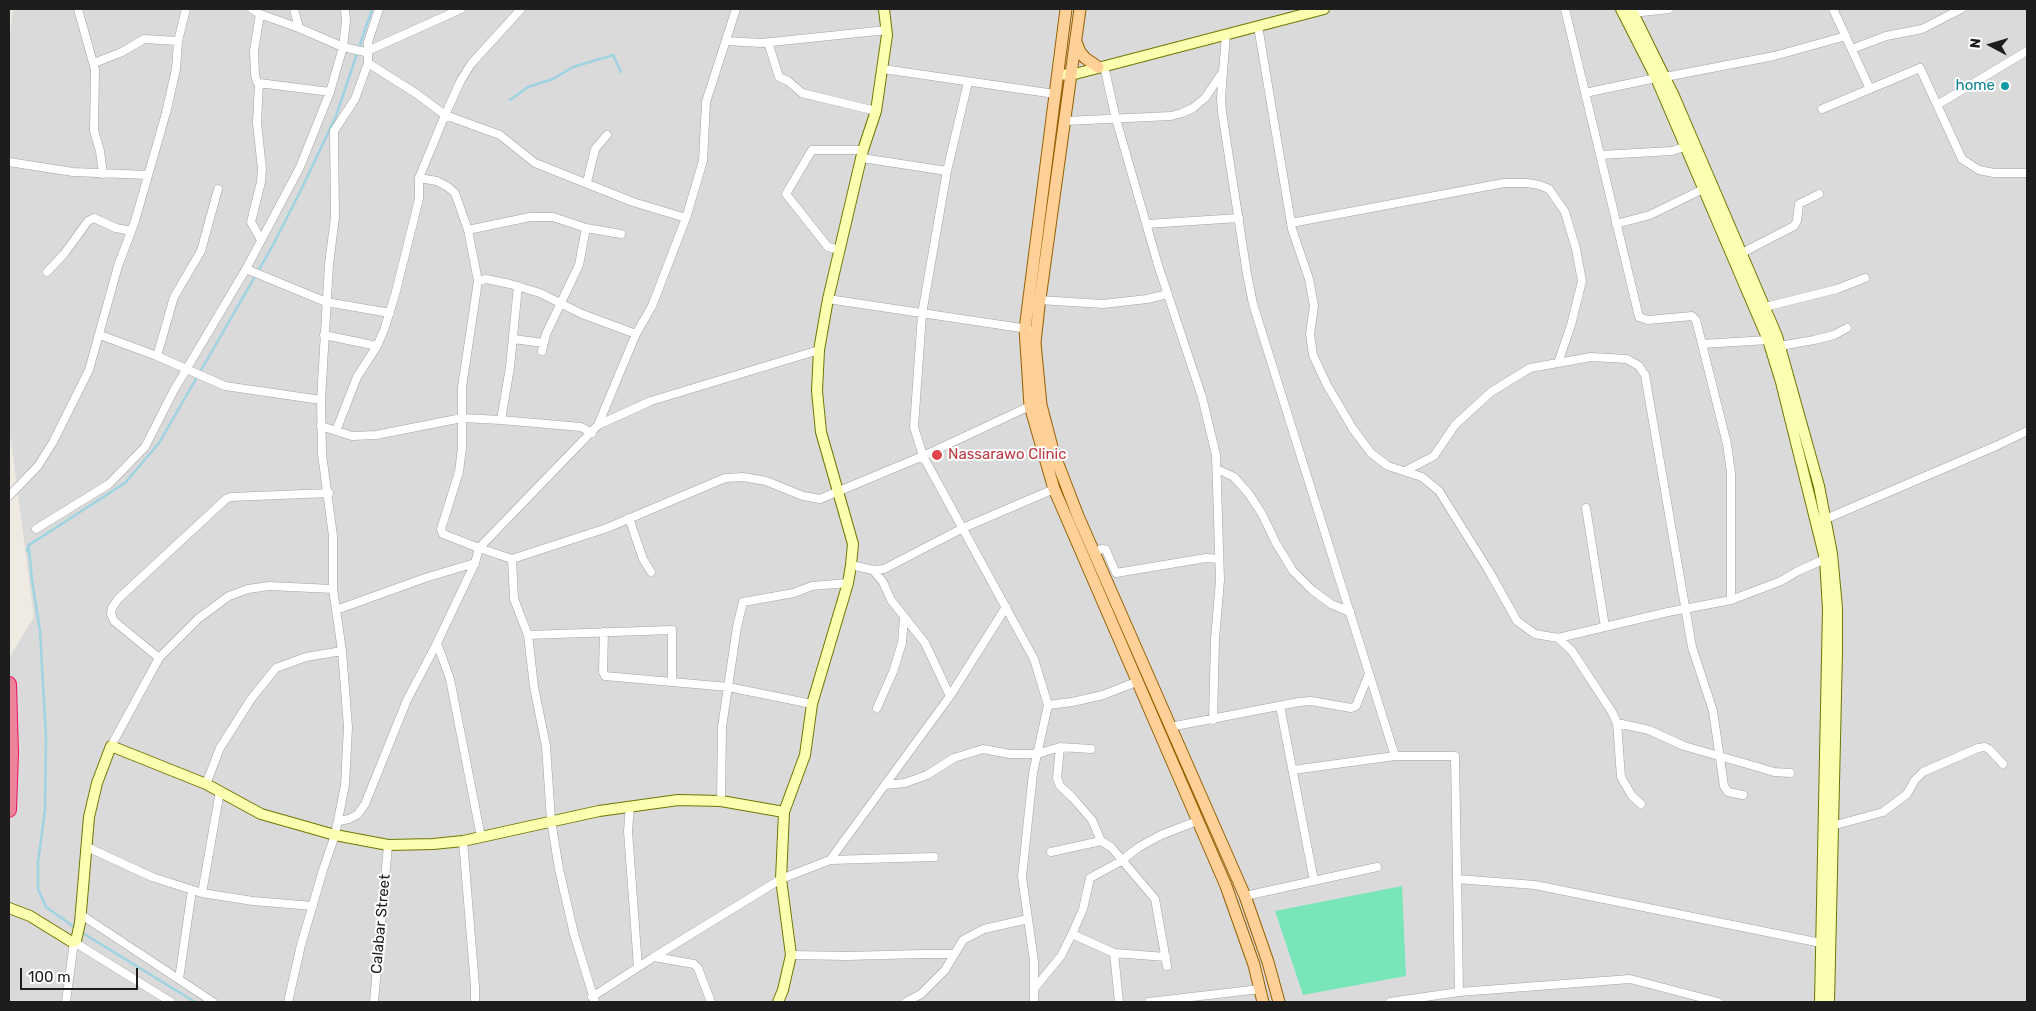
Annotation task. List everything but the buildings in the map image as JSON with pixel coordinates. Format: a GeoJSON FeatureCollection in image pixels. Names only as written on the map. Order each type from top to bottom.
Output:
{"type":"FeatureCollection","features":[{"type":"Feature","properties":{"kind":"highway"},"geometry":{"type":"LineString","coordinates":[[9,684],[11,752],[9,810]]}},
{"type":"Feature","properties":{"kind":"main road"},"geometry":{"type":"LineString","coordinates":[[778,1002],[783,990],[791,955],[781,879],[784,812],[805,755],[812,704],[852,565],[853,544],[821,432],[817,391],[819,350],[828,298],[862,154],[876,111],[887,30],[884,9]]}},
{"type":"Feature","properties":{"kind":"main road"},"geometry":{"type":"LineString","coordinates":[[1066,9],[1055,94],[1031,330],[1030,406],[1054,489],[1226,886],[1242,928],[1263,1002]]}},
{"type":"Feature","properties":{"kind":"main road"},"geometry":{"type":"LineString","coordinates":[[1080,9],[1039,300],[1031,330],[1035,343],[1041,405],[1065,484],[1245,896],[1268,962],[1278,1002]]}},
{"type":"Feature","properties":{"kind":"main road"},"geometry":{"type":"LineString","coordinates":[[1058,74],[1071,75],[1324,9]]}},
{"type":"Feature","properties":{"kind":"main road"},"geometry":{"type":"LineString","coordinates":[[1621,9],[1660,77],[1684,147],[1768,340],[1832,554],[1837,608],[1830,1002]]}},
{"type":"Feature","properties":{"kind":"main road"},"geometry":{"type":"LineString","coordinates":[[1632,11],[1660,77],[1742,253],[1765,307],[1780,346],[1819,486],[1828,609],[1820,1002]]}},
{"type":"Feature","properties":{"kind":"main road"},"geometry":{"type":"LineString","coordinates":[[1076,42],[1085,58],[1101,66]]}},
{"type":"Feature","properties":{"kind":"main road"},"geometry":{"type":"LineString","coordinates":[[9,908],[30,916],[78,928],[90,817],[97,783],[111,746],[206,784],[261,814],[335,835],[388,845],[463,841],[551,820],[630,806],[678,800],[721,801],[784,812]]}},
{"type":"Feature","properties":{"kind":"street"},"geometry":{"type":"LineString","coordinates":[[78,9],[94,63],[94,131],[100,152],[103,174]]}},
{"type":"Feature","properties":{"kind":"street"},"geometry":{"type":"LineString","coordinates":[[9,496],[38,466],[53,442],[89,370],[118,266],[148,175],[176,69],[178,41],[186,9]]}},
{"type":"Feature","properties":{"kind":"street"},"geometry":{"type":"LineString","coordinates":[[252,9],[342,48],[367,51],[461,9]]}},
{"type":"Feature","properties":{"kind":"street"},"geometry":{"type":"LineString","coordinates":[[294,9],[299,28]]}},
{"type":"Feature","properties":{"kind":"street"},"geometry":{"type":"LineString","coordinates":[[36,530],[109,484],[145,447],[248,270],[261,240],[300,167],[330,92],[342,48],[346,21],[345,9]]}},
{"type":"Feature","properties":{"kind":"street"},"geometry":{"type":"LineString","coordinates":[[288,1002],[313,906],[339,821],[345,786],[348,727],[342,650],[333,589],[333,536],[329,493],[322,454],[321,400],[326,302],[335,217],[334,131],[355,99],[368,63],[368,42],[379,9]]}},
{"type":"Feature","properties":{"kind":"street"},"geometry":{"type":"LineString","coordinates":[[336,431],[357,377],[377,346],[390,313],[419,199],[418,178],[445,115],[461,80],[471,64],[520,9]]}},
{"type":"Feature","properties":{"kind":"street"},"geometry":{"type":"LineString","coordinates":[[339,821],[349,819],[358,814],[365,804],[407,700],[437,643],[475,563],[479,548],[598,425],[636,334],[652,306],[686,218],[703,161],[706,102],[736,9]]}},
{"type":"Feature","properties":{"kind":"street"},"geometry":{"type":"LineString","coordinates":[[1566,9],[1639,317],[1648,320],[1692,316],[1695,318],[1727,444],[1732,474],[1731,600]]}},
{"type":"Feature","properties":{"kind":"street"},"geometry":{"type":"LineString","coordinates":[[1632,11],[1669,9]]}},
{"type":"Feature","properties":{"kind":"street"},"geometry":{"type":"LineString","coordinates":[[1833,9],[1870,89]]}},
{"type":"Feature","properties":{"kind":"street"},"geometry":{"type":"LineString","coordinates":[[1852,49],[1886,36],[1922,29],[1962,9]]}},
{"type":"Feature","properties":{"kind":"street"},"geometry":{"type":"LineString","coordinates":[[260,14],[254,51],[255,75],[259,83],[257,123],[262,169],[261,182],[251,222],[261,240]]}},
{"type":"Feature","properties":{"kind":"street"},"geometry":{"type":"LineString","coordinates":[[1258,26],[1291,223],[1314,306],[1310,334],[1313,355],[1331,392],[1353,429],[1371,453],[1388,466],[1422,477],[1439,491],[1489,571],[1517,621],[1535,634],[1558,638],[1731,600],[1781,581],[1825,559]]}},
{"type":"Feature","properties":{"kind":"street"},"geometry":{"type":"LineString","coordinates":[[726,41],[768,42],[887,30]]}},
{"type":"Feature","properties":{"kind":"street"},"geometry":{"type":"LineString","coordinates":[[1226,34],[1222,112],[1254,304],[1395,756]]}},
{"type":"Feature","properties":{"kind":"street"},"geometry":{"type":"LineString","coordinates":[[1585,93],[1774,56],[1846,36]]}},
{"type":"Feature","properties":{"kind":"street"},"geometry":{"type":"LineString","coordinates":[[94,63],[122,52],[144,39],[178,41]]}},
{"type":"Feature","properties":{"kind":"street"},"geometry":{"type":"LineString","coordinates":[[768,42],[779,77],[788,81],[802,93],[876,111]]}},
{"type":"Feature","properties":{"kind":"street"},"geometry":{"type":"LineString","coordinates":[[1937,106],[2027,51]]}},
{"type":"Feature","properties":{"kind":"street"},"geometry":{"type":"LineString","coordinates":[[368,63],[445,115],[500,135],[535,163],[633,202],[686,218]]}},
{"type":"Feature","properties":{"kind":"street"},"geometry":{"type":"LineString","coordinates":[[1101,66],[1168,294],[1214,439],[1217,469],[1220,580],[1215,639],[1213,720]]}},
{"type":"Feature","properties":{"kind":"street"},"geometry":{"type":"LineString","coordinates":[[1822,109],[1920,68],[1962,159],[1979,170],[1994,173],[2027,174]]}},
{"type":"Feature","properties":{"kind":"street"},"geometry":{"type":"LineString","coordinates":[[883,69],[1055,94]]}},
{"type":"Feature","properties":{"kind":"street"},"geometry":{"type":"LineString","coordinates":[[1065,122],[1182,114],[1205,98],[1223,72]]}},
{"type":"Feature","properties":{"kind":"street"},"geometry":{"type":"LineString","coordinates":[[968,82],[947,170],[922,314],[914,427],[923,456],[1034,659],[1048,705],[1033,773],[1022,877],[1034,961],[1034,1002]]}},
{"type":"Feature","properties":{"kind":"street"},"geometry":{"type":"LineString","coordinates":[[259,83],[330,92]]}},
{"type":"Feature","properties":{"kind":"street"},"geometry":{"type":"LineString","coordinates":[[586,182],[595,149],[607,135]]}},
{"type":"Feature","properties":{"kind":"street"},"geometry":{"type":"LineString","coordinates":[[1600,155],[1672,151],[1684,147]]}},
{"type":"Feature","properties":{"kind":"street"},"geometry":{"type":"LineString","coordinates":[[840,250],[828,247],[786,194],[812,150],[862,154],[947,170]]}},
{"type":"Feature","properties":{"kind":"street"},"geometry":{"type":"LineString","coordinates":[[9,162],[73,172],[148,175]]}},
{"type":"Feature","properties":{"kind":"street"},"geometry":{"type":"LineString","coordinates":[[418,178],[437,181],[455,193],[468,230],[478,281],[462,387],[462,448],[459,472],[441,532],[479,548],[512,559],[607,528],[725,478],[743,477],[766,481],[803,496],[820,499],[923,456],[1030,406]]}},
{"type":"Feature","properties":{"kind":"street"},"geometry":{"type":"LineString","coordinates":[[1291,223],[1504,183],[1533,184],[1549,190],[1565,212],[1576,249],[1582,281],[1572,325],[1558,363]]}},
{"type":"Feature","properties":{"kind":"street"},"geometry":{"type":"LineString","coordinates":[[157,356],[174,297],[200,251],[218,189]]}},
{"type":"Feature","properties":{"kind":"street"},"geometry":{"type":"LineString","coordinates":[[1616,224],[1650,215],[1704,190]]}},
{"type":"Feature","properties":{"kind":"street"},"geometry":{"type":"LineString","coordinates":[[1742,253],[1794,226],[1797,222],[1799,204],[1820,194]]}},
{"type":"Feature","properties":{"kind":"street"},"geometry":{"type":"LineString","coordinates":[[468,230],[530,217],[553,217],[586,228],[621,234]]}},
{"type":"Feature","properties":{"kind":"street"},"geometry":{"type":"LineString","coordinates":[[47,272],[64,254],[88,221],[94,218],[116,228],[131,231]]}},
{"type":"Feature","properties":{"kind":"street"},"geometry":{"type":"LineString","coordinates":[[1147,224],[1239,218]]}},
{"type":"Feature","properties":{"kind":"street"},"geometry":{"type":"LineString","coordinates":[[513,339],[543,347],[546,334],[579,265],[586,228]]}},
{"type":"Feature","properties":{"kind":"street"},"geometry":{"type":"LineString","coordinates":[[248,270],[326,302],[390,313]]}},
{"type":"Feature","properties":{"kind":"street"},"geometry":{"type":"LineString","coordinates":[[1765,307],[1837,290],[1865,278]]}},
{"type":"Feature","properties":{"kind":"street"},"geometry":{"type":"LineString","coordinates":[[478,281],[486,279],[540,293],[599,320],[636,334]]}},
{"type":"Feature","properties":{"kind":"street"},"geometry":{"type":"LineString","coordinates":[[501,420],[513,339],[518,286]]}},
{"type":"Feature","properties":{"kind":"street"},"geometry":{"type":"LineString","coordinates":[[1039,300],[1103,304],[1147,299],[1168,294]]}},
{"type":"Feature","properties":{"kind":"street"},"geometry":{"type":"LineString","coordinates":[[828,298],[1031,330]]}},
{"type":"Feature","properties":{"kind":"street"},"geometry":{"type":"LineString","coordinates":[[1780,346],[1834,335],[1847,328]]}},
{"type":"Feature","properties":{"kind":"street"},"geometry":{"type":"LineString","coordinates":[[100,335],[157,356],[224,386],[321,400]]}},
{"type":"Feature","properties":{"kind":"street"},"geometry":{"type":"LineString","coordinates":[[324,335],[377,346]]}},
{"type":"Feature","properties":{"kind":"street"},"geometry":{"type":"LineString","coordinates":[[1702,344],[1768,340]]}},
{"type":"Feature","properties":{"kind":"street"},"geometry":{"type":"LineString","coordinates":[[598,425],[651,401],[819,350]]}},
{"type":"Feature","properties":{"kind":"street"},"geometry":{"type":"LineString","coordinates":[[1405,471],[1434,456],[1455,425],[1492,392],[1530,368],[1590,357],[1627,359],[1639,366],[1644,375],[1684,609],[1692,647],[1713,711],[1724,786],[1728,792],[1743,795]]}},
{"type":"Feature","properties":{"kind":"street"},"geometry":{"type":"LineString","coordinates":[[321,426],[352,436],[376,435],[462,418],[581,427],[592,433]]}},
{"type":"Feature","properties":{"kind":"street"},"geometry":{"type":"LineString","coordinates":[[1821,520],[2027,431]]}},
{"type":"Feature","properties":{"kind":"street"},"geometry":{"type":"LineString","coordinates":[[1217,469],[1234,477],[1249,494],[1293,571],[1312,590],[1331,604],[1350,612]]}},
{"type":"Feature","properties":{"kind":"street"},"geometry":{"type":"LineString","coordinates":[[852,565],[873,570],[884,569],[963,528],[1054,489]]}},
{"type":"Feature","properties":{"kind":"street"},"geometry":{"type":"LineString","coordinates":[[159,658],[114,621],[112,608],[118,599],[226,499],[232,497],[329,493]]}},
{"type":"Feature","properties":{"kind":"street"},"geometry":{"type":"LineString","coordinates":[[1586,508],[1605,627]]}},
{"type":"Feature","properties":{"kind":"street"},"geometry":{"type":"LineString","coordinates":[[629,518],[643,559],[651,572]]}},
{"type":"Feature","properties":{"kind":"street"},"geometry":{"type":"LineString","coordinates":[[1094,552],[1102,549],[1106,550],[1116,573],[1206,558],[1219,559]]}},
{"type":"Feature","properties":{"kind":"street"},"geometry":{"type":"LineString","coordinates":[[512,559],[514,599],[528,635],[534,687],[546,746],[551,820],[559,869],[574,934],[594,999],[654,956],[781,879],[830,860],[934,858]]}},
{"type":"Feature","properties":{"kind":"street"},"geometry":{"type":"LineString","coordinates":[[336,610],[425,578],[475,563]]}},
{"type":"Feature","properties":{"kind":"street"},"geometry":{"type":"LineString","coordinates":[[873,570],[883,582],[891,600],[925,643],[950,696]]}},
{"type":"Feature","properties":{"kind":"street"},"geometry":{"type":"LineString","coordinates":[[721,801],[722,726],[743,602],[794,593],[812,586],[848,583]]}},
{"type":"Feature","properties":{"kind":"street"},"geometry":{"type":"LineString","coordinates":[[111,746],[159,658],[199,618],[230,596],[248,589],[269,586],[333,589]]}},
{"type":"Feature","properties":{"kind":"street"},"geometry":{"type":"LineString","coordinates":[[830,860],[950,696],[1006,607]]}},
{"type":"Feature","properties":{"kind":"street"},"geometry":{"type":"LineString","coordinates":[[876,708],[893,672],[900,650],[904,618]]}},
{"type":"Feature","properties":{"kind":"street"},"geometry":{"type":"LineString","coordinates":[[528,635],[672,630],[672,682]]}},
{"type":"Feature","properties":{"kind":"street"},"geometry":{"type":"LineString","coordinates":[[604,632],[603,672],[605,676],[728,687],[812,704]]}},
{"type":"Feature","properties":{"kind":"street"},"geometry":{"type":"LineString","coordinates":[[1558,638],[1572,651],[1612,712],[1617,723],[1621,777],[1632,796],[1641,804]]}},
{"type":"Feature","properties":{"kind":"street"},"geometry":{"type":"LineString","coordinates":[[437,643],[450,679],[481,837]]}},
{"type":"Feature","properties":{"kind":"street"},"geometry":{"type":"LineString","coordinates":[[206,784],[220,748],[250,699],[276,668],[306,657],[342,650]]}},
{"type":"Feature","properties":{"kind":"street"},"geometry":{"type":"LineString","coordinates":[[1170,727],[1312,701],[1351,708],[1356,706],[1369,674]]}},
{"type":"Feature","properties":{"kind":"street"},"geometry":{"type":"LineString","coordinates":[[1048,705],[1103,695],[1136,682]]}},
{"type":"Feature","properties":{"kind":"street"},"geometry":{"type":"LineString","coordinates":[[1280,706],[1314,881]]}},
{"type":"Feature","properties":{"kind":"street"},"geometry":{"type":"LineString","coordinates":[[1617,723],[1649,730],[1684,746],[1774,772],[1790,773]]}},
{"type":"Feature","properties":{"kind":"street"},"geometry":{"type":"LineString","coordinates":[[885,785],[905,784],[927,775],[954,758],[984,749],[1010,754],[1037,754],[1060,747],[1090,748]]}},
{"type":"Feature","properties":{"kind":"street"},"geometry":{"type":"LineString","coordinates":[[1060,747],[1057,778],[1060,786],[1092,820],[1101,841],[1110,847],[1155,899],[1167,966]]}},
{"type":"Feature","properties":{"kind":"street"},"geometry":{"type":"LineString","coordinates":[[1832,826],[1883,812],[1907,794],[1915,780],[1924,772],[1978,748],[1985,747],[1989,749],[2003,764]]}},
{"type":"Feature","properties":{"kind":"street"},"geometry":{"type":"LineString","coordinates":[[1293,770],[1395,756],[1455,756],[1459,992]]}},
{"type":"Feature","properties":{"kind":"street"},"geometry":{"type":"LineString","coordinates":[[202,893],[220,791]]}},
{"type":"Feature","properties":{"kind":"street"},"geometry":{"type":"LineString","coordinates":[[630,806],[628,831],[638,967]]}},
{"type":"Feature","properties":{"kind":"street"},"geometry":{"type":"LineString","coordinates":[[1034,989],[1061,956],[1083,909],[1090,878],[1121,861],[1153,839],[1197,821]]}},
{"type":"Feature","properties":{"kind":"street"},"geometry":{"type":"LineString","coordinates":[[463,841],[475,1002]]}},
{"type":"Feature","properties":{"kind":"street"},"geometry":{"type":"LineString","coordinates":[[1051,852],[1101,841]]}},
{"type":"Feature","properties":{"kind":"street","name":"Calabar Street"},"geometry":{"type":"LineString","coordinates":[[374,1002],[388,845]]}},
{"type":"Feature","properties":{"kind":"street"},"geometry":{"type":"LineString","coordinates":[[87,847],[152,877],[202,893],[253,901],[313,906]]}},
{"type":"Feature","properties":{"kind":"street"},"geometry":{"type":"LineString","coordinates":[[1245,896],[1376,866]]}},
{"type":"Feature","properties":{"kind":"street"},"geometry":{"type":"LineString","coordinates":[[1457,879],[1535,885],[1821,943]]}},
{"type":"Feature","properties":{"kind":"street"},"geometry":{"type":"LineString","coordinates":[[179,979],[192,890]]}},
{"type":"Feature","properties":{"kind":"street"},"geometry":{"type":"LineString","coordinates":[[906,1002],[920,994],[945,970],[963,940],[984,929],[1028,919]]}},
{"type":"Feature","properties":{"kind":"street"},"geometry":{"type":"LineString","coordinates":[[78,928],[179,979],[213,1002]]}},
{"type":"Feature","properties":{"kind":"street"},"geometry":{"type":"LineString","coordinates":[[66,1002],[78,928]]}},
{"type":"Feature","properties":{"kind":"street"},"geometry":{"type":"LineString","coordinates":[[78,928],[171,1002]]}},
{"type":"Feature","properties":{"kind":"street"},"geometry":{"type":"LineString","coordinates":[[1072,934],[1114,953],[1166,957]]}},
{"type":"Feature","properties":{"kind":"street"},"geometry":{"type":"LineString","coordinates":[[1114,953],[1119,1002]]}},
{"type":"Feature","properties":{"kind":"street"},"geometry":{"type":"LineString","coordinates":[[791,955],[831,957],[954,954]]}},
{"type":"Feature","properties":{"kind":"street"},"geometry":{"type":"LineString","coordinates":[[654,956],[694,964],[698,968],[711,1002]]}},
{"type":"Feature","properties":{"kind":"street"},"geometry":{"type":"LineString","coordinates":[[1390,1002],[1459,992],[1630,979],[1718,1002]]}},
{"type":"Feature","properties":{"kind":"street"},"geometry":{"type":"LineString","coordinates":[[1149,1002],[1260,989]]}},
{"type":"Feature","properties":{"kind":"shaded area"},"geometry":{"type":"Polygon","coordinates":[[[13,9],[2027,9],[2027,1002],[9,1002],[9,658],[34,617],[9,426],[9,44],[13,9]]]}},
{"type":"Feature","properties":{"kind":"green space"},"geometry":{"type":"Polygon","coordinates":[[[1402,886],[1406,976],[1303,995],[1275,911],[1402,886]]]}},
{"type":"Feature","properties":{"kind":"waterway"},"geometry":{"type":"LineString","coordinates":[[27,551],[29,545],[125,483],[159,443],[272,247],[302,188],[336,116],[372,9]]}},
{"type":"Feature","properties":{"kind":"waterway"},"geometry":{"type":"LineString","coordinates":[[510,100],[528,87],[553,79],[573,67],[613,55],[621,72]]}},
{"type":"Feature","properties":{"kind":"waterway"},"geometry":{"type":"LineString","coordinates":[[29,549],[40,631],[46,737],[45,810],[38,862],[38,889],[46,907],[77,929]]}},
{"type":"Feature","properties":{"kind":"waterway"},"geometry":{"type":"LineString","coordinates":[[81,932],[195,1002]]}},
{"type":"Feature","properties":{"kind":"place","name":"home"},"geometry":{"type":"Point","coordinates":[2005,86]}},
{"type":"Feature","properties":{"kind":"place","name":"Nassarawo Clinic"},"geometry":{"type":"Point","coordinates":[937,455]}}]}
